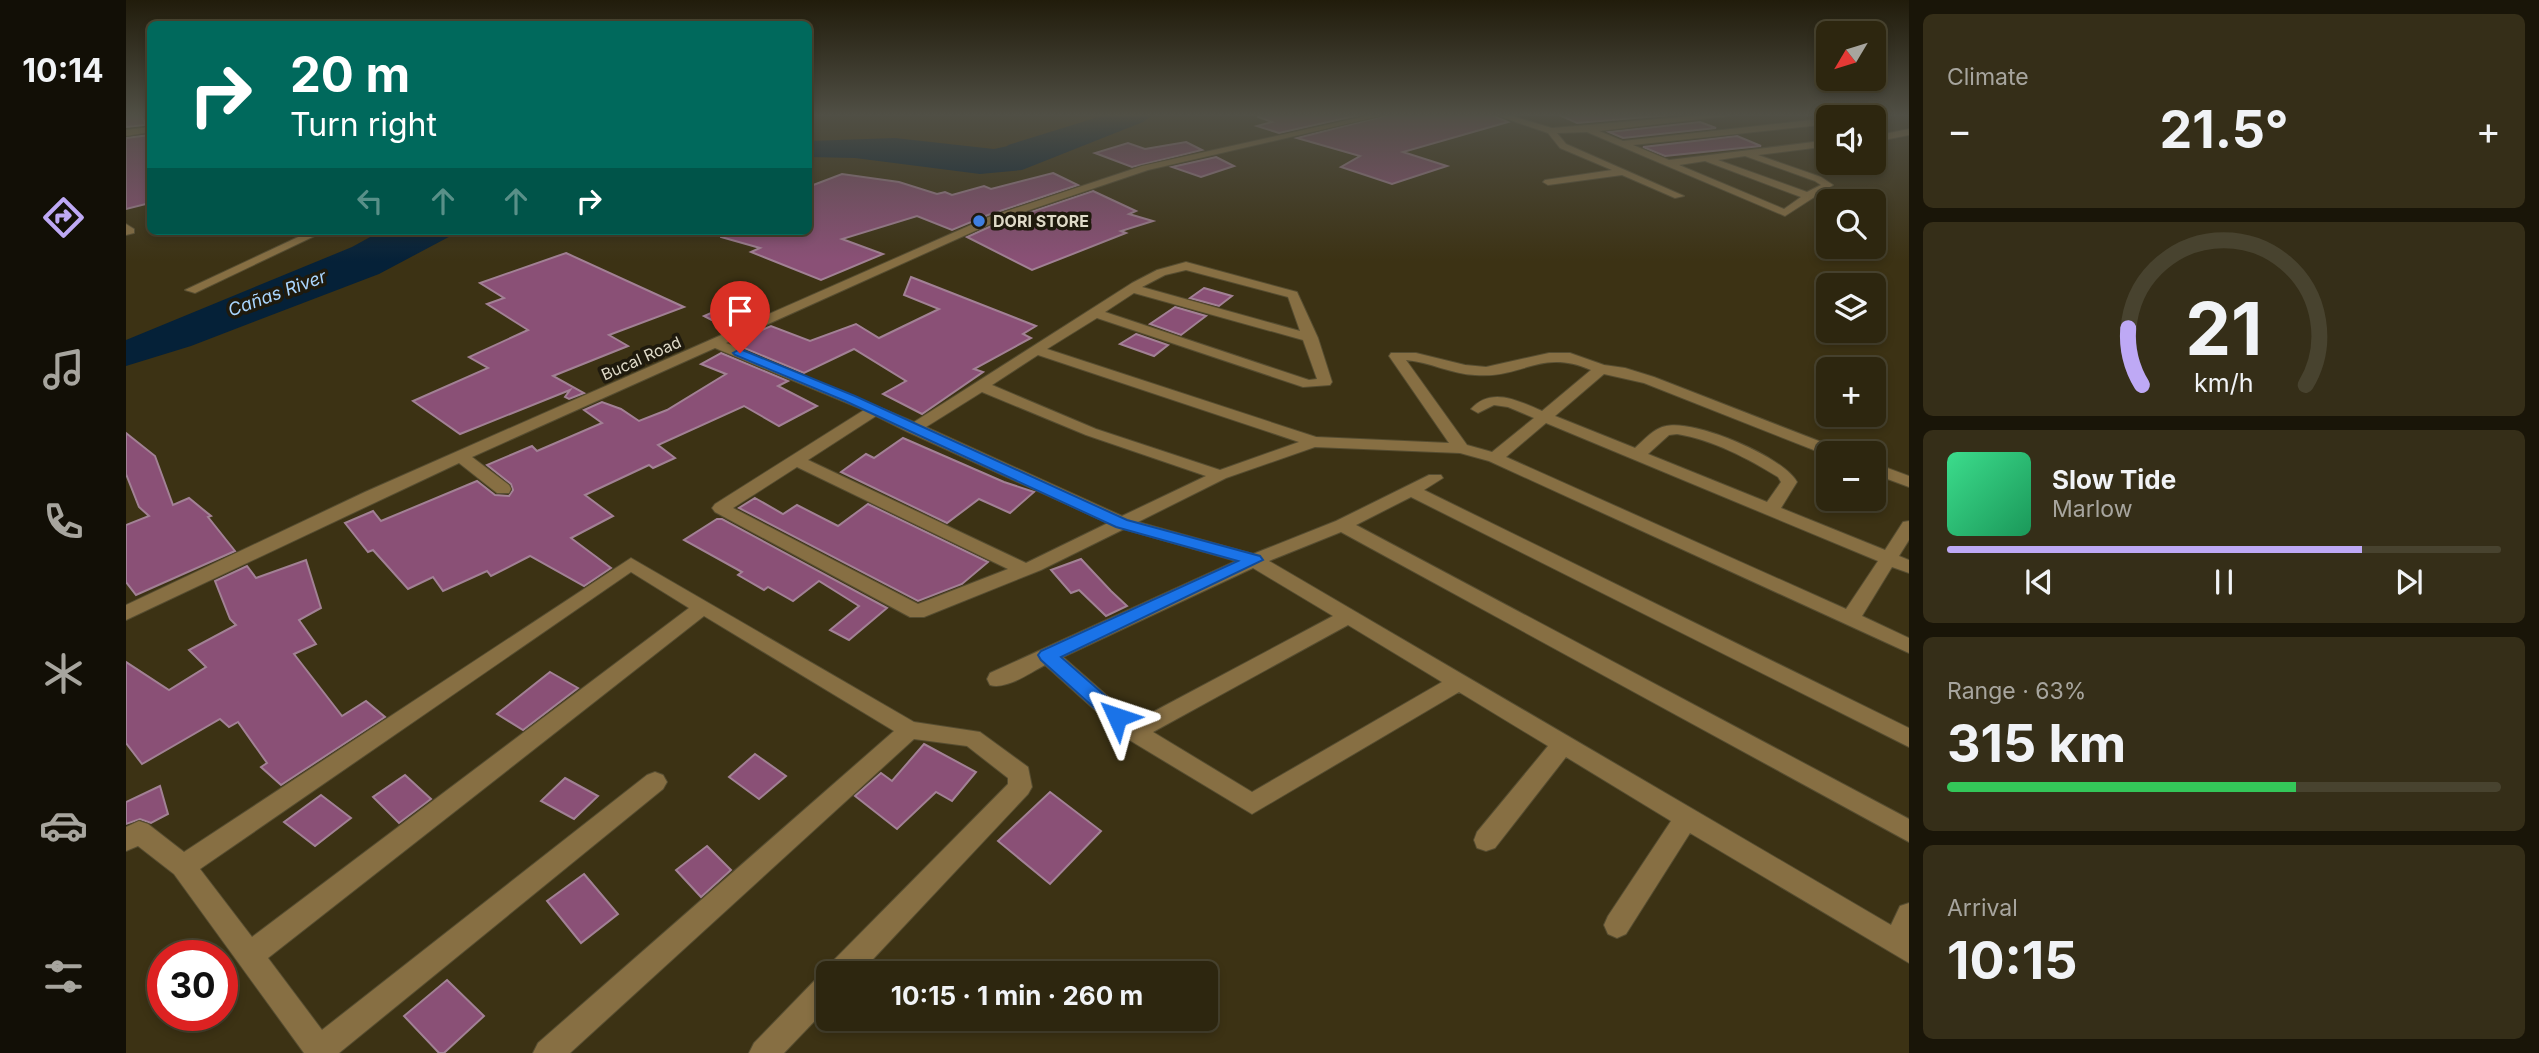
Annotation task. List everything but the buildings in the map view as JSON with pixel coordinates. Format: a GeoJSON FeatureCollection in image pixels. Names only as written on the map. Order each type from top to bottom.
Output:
{"type":"FeatureCollection","features":[{"type":"Feature","properties":{"kind":"street","name":"Bucal Road"},"geometry":{"type":"LineString","coordinates":[[126,613],[371,496],[718,344],[945,240],[1057,196],[1169,163]]}},
{"type":"Feature","properties":{"kind":"street"},"geometry":{"type":"LineString","coordinates":[[1602,163],[1679,196]]}},
{"type":"Feature","properties":{"kind":"street"},"geometry":{"type":"LineString","coordinates":[[1668,163],[1785,213],[1828,185],[1774,163]]}},
{"type":"Feature","properties":{"kind":"street"},"geometry":{"type":"LineString","coordinates":[[1718,163],[1808,196]]}},
{"type":"Feature","properties":{"kind":"street"},"geometry":{"type":"LineString","coordinates":[[1548,182],[1622,172]]}},
{"type":"Feature","properties":{"kind":"street"},"geometry":{"type":"LineString","coordinates":[[191,290],[311,235]]}},
{"type":"Feature","properties":{"kind":"street"},"geometry":{"type":"LineString","coordinates":[[914,429],[1095,313],[1160,273],[1186,267],[1293,295],[1325,382],[1319,385],[1308,384],[1095,313]]}},
{"type":"Feature","properties":{"kind":"street"},"geometry":{"type":"LineString","coordinates":[[1134,289],[1311,338]]}},
{"type":"Feature","properties":{"kind":"street"},"geometry":{"type":"LineString","coordinates":[[718,344],[1122,523],[1254,560],[1903,946],[1909,915]]}},
{"type":"Feature","properties":{"kind":"street"},"geometry":{"type":"LineString","coordinates":[[1036,351],[1314,442],[1461,448],[1495,458],[1909,646]]}},
{"type":"Feature","properties":{"kind":"street"},"geometry":{"type":"LineString","coordinates":[[1461,448],[1396,356],[1408,355],[1474,371],[1501,369],[1560,356],[1572,358],[1601,369],[1625,372],[1649,380],[1816,445]]}},
{"type":"Feature","properties":{"kind":"street"},"geometry":{"type":"LineString","coordinates":[[1495,458],[1601,369]]}},
{"type":"Feature","properties":{"kind":"street"},"geometry":{"type":"LineString","coordinates":[[981,386],[1091,432],[1220,475]]}},
{"type":"Feature","properties":{"kind":"street"},"geometry":{"type":"LineString","coordinates":[[1478,410],[1491,400],[1501,400],[1909,567]]}},
{"type":"Feature","properties":{"kind":"street"},"geometry":{"type":"LineString","coordinates":[[873,411],[722,508],[916,612],[1025,570],[1220,475],[1314,442]]}},
{"type":"Feature","properties":{"kind":"street"},"geometry":{"type":"LineString","coordinates":[[1637,455],[1668,430],[1679,429],[1696,433],[1785,474],[1788,482],[1771,510]]}},
{"type":"Feature","properties":{"kind":"street"},"geometry":{"type":"LineString","coordinates":[[462,457],[503,489]]}},
{"type":"Feature","properties":{"kind":"street"},"geometry":{"type":"LineString","coordinates":[[798,461],[1025,570]]}},
{"type":"Feature","properties":{"kind":"street"},"geometry":{"type":"LineString","coordinates":[[1886,473],[1909,482]]}},
{"type":"Feature","properties":{"kind":"street"},"geometry":{"type":"LineString","coordinates":[[997,679],[1254,560],[1342,526],[1435,478]]}},
{"type":"Feature","properties":{"kind":"street"},"geometry":{"type":"LineString","coordinates":[[1410,491],[1909,738]]}},
{"type":"Feature","properties":{"kind":"street"},"geometry":{"type":"LineString","coordinates":[[1342,526],[1909,831]]}},
{"type":"Feature","properties":{"kind":"street"},"geometry":{"type":"LineString","coordinates":[[1850,619],[1909,526]]}},
{"type":"Feature","properties":{"kind":"street"},"geometry":{"type":"LineString","coordinates":[[183,866],[626,565],[634,564],[702,608],[911,730],[972,738],[1020,774],[1020,787],[853,961]]}},
{"type":"Feature","properties":{"kind":"street"},"geometry":{"type":"LineString","coordinates":[[250,956],[702,608]]}},
{"type":"Feature","properties":{"kind":"street"},"geometry":{"type":"LineString","coordinates":[[1134,732],[1349,616]]}},
{"type":"Feature","properties":{"kind":"street"},"geometry":{"type":"LineString","coordinates":[[1047,655],[1134,732],[1252,804],[1460,682]]}},
{"type":"Feature","properties":{"kind":"street"},"geometry":{"type":"LineString","coordinates":[[548,1053],[911,730]]}},
{"type":"Feature","properties":{"kind":"street"},"geometry":{"type":"LineString","coordinates":[[1486,840],[1563,744]]}},
{"type":"Feature","properties":{"kind":"street"},"geometry":{"type":"LineString","coordinates":[[126,840],[139,832],[183,866],[321,1051],[655,782]]}},
{"type":"Feature","properties":{"kind":"street"},"geometry":{"type":"LineString","coordinates":[[1617,925],[1687,817]]}},
{"type":"Feature","properties":{"kind":"street"},"geometry":{"type":"LineString","coordinates":[[764,1053],[816,999]]}},
{"type":"Feature","properties":{"kind":"water"},"geometry":{"type":"Polygon","coordinates":[[[895,163],[1039,163],[1022,170],[980,174],[895,163]]]}},
{"type":"Feature","properties":{"kind":"water","name":"Cañas River"},"geometry":{"type":"Polygon","coordinates":[[[374,235],[452,235],[379,274],[191,346],[126,366],[126,340],[352,247],[374,235]]]}},
{"type":"Feature","properties":{"kind":"place","name":"DORI STORE"},"geometry":{"type":"Point","coordinates":[979,221]}},
{"type":"Feature","properties":{"kind":"route"},"geometry":{"type":"LineString","coordinates":[[740,353],[850,398],[873,411],[1122,523],[1254,560],[1047,655],[1117,717]]}}]}
